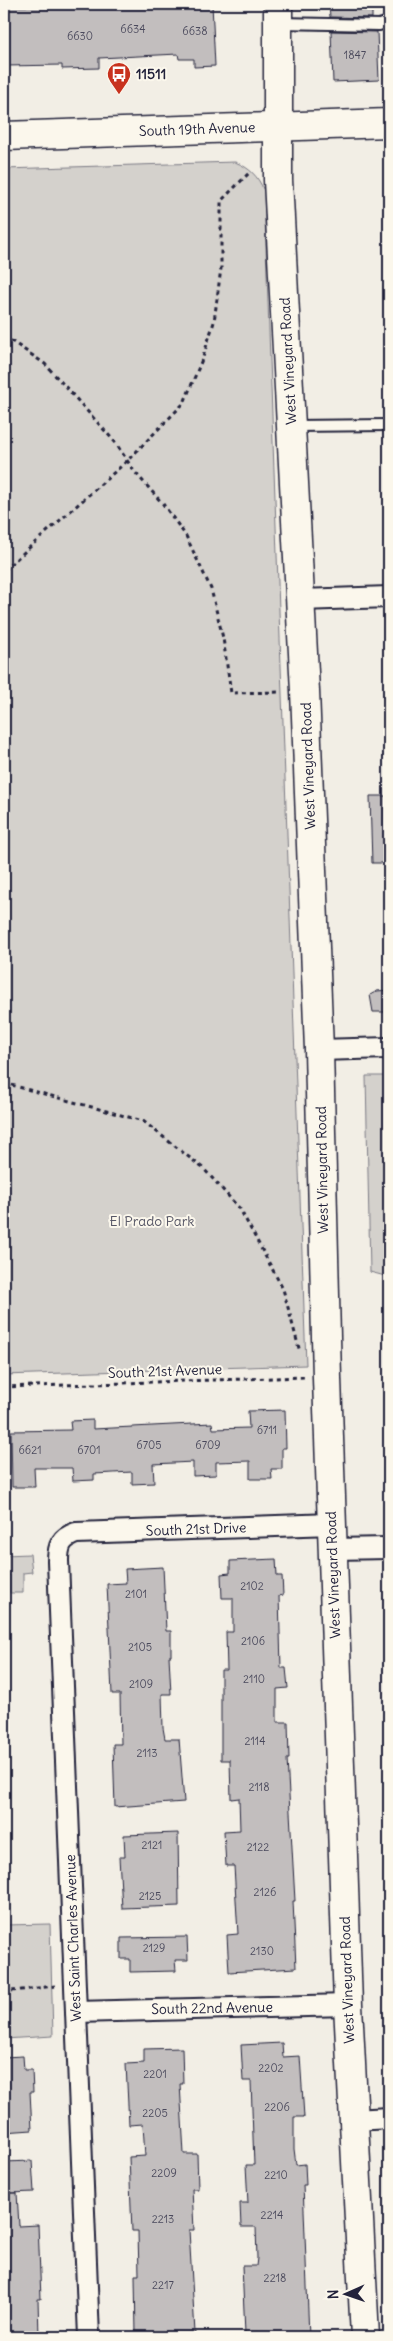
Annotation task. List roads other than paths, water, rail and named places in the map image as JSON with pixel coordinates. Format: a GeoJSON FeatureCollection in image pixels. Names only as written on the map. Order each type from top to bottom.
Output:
{"type":"FeatureCollection","features":[{"type":"Feature","properties":{"kind":"street","name":"West Vineyard Road"},"geometry":{"type":"LineString","coordinates":[[278,14],[276,126],[301,600],[319,1050],[311,1375],[332,1536],[348,2005],[365,2337]]}},
{"type":"Feature","properties":{"kind":"street","name":"South 19th Avenue"},"geometry":{"type":"LineString","coordinates":[[4,136],[389,122]]}},
{"type":"Feature","properties":{"kind":"street"},"geometry":{"type":"LineString","coordinates":[[301,600],[389,597]]}},
{"type":"Feature","properties":{"kind":"street"},"geometry":{"type":"LineString","coordinates":[[319,1050],[389,1048]]}},
{"type":"Feature","properties":{"kind":"street","name":"South 21st Drive"},"geometry":{"type":"LineString","coordinates":[[62,1540],[76,1533],[332,1536],[389,1548]]}},
{"type":"Feature","properties":{"kind":"street","name":"West Saint Charles Avenue"},"geometry":{"type":"LineString","coordinates":[[62,1540],[59,1546],[58,1561],[89,2337]]}},
{"type":"Feature","properties":{"kind":"street","name":"South 22nd Avenue"},"geometry":{"type":"LineString","coordinates":[[76,2012],[348,2005]]}},
{"type":"Feature","properties":{"kind":"street"},"geometry":{"type":"LineString","coordinates":[[354,2120],[389,2118]]}},
{"type":"Feature","properties":{"kind":"lane"},"geometry":{"type":"LineString","coordinates":[[278,14],[379,25],[389,22]]}},
{"type":"Feature","properties":{"kind":"lane"},"geometry":{"type":"LineString","coordinates":[[291,426],[389,425]]}},
{"type":"Feature","properties":{"kind":"place","name":"11511"},"geometry":{"type":"Point","coordinates":[119,95]}},
{"type":"Feature","properties":{"kind":"park label","name":"El Prado Park"},"geometry":{"type":"Point","coordinates":[152,1221]}}]}
